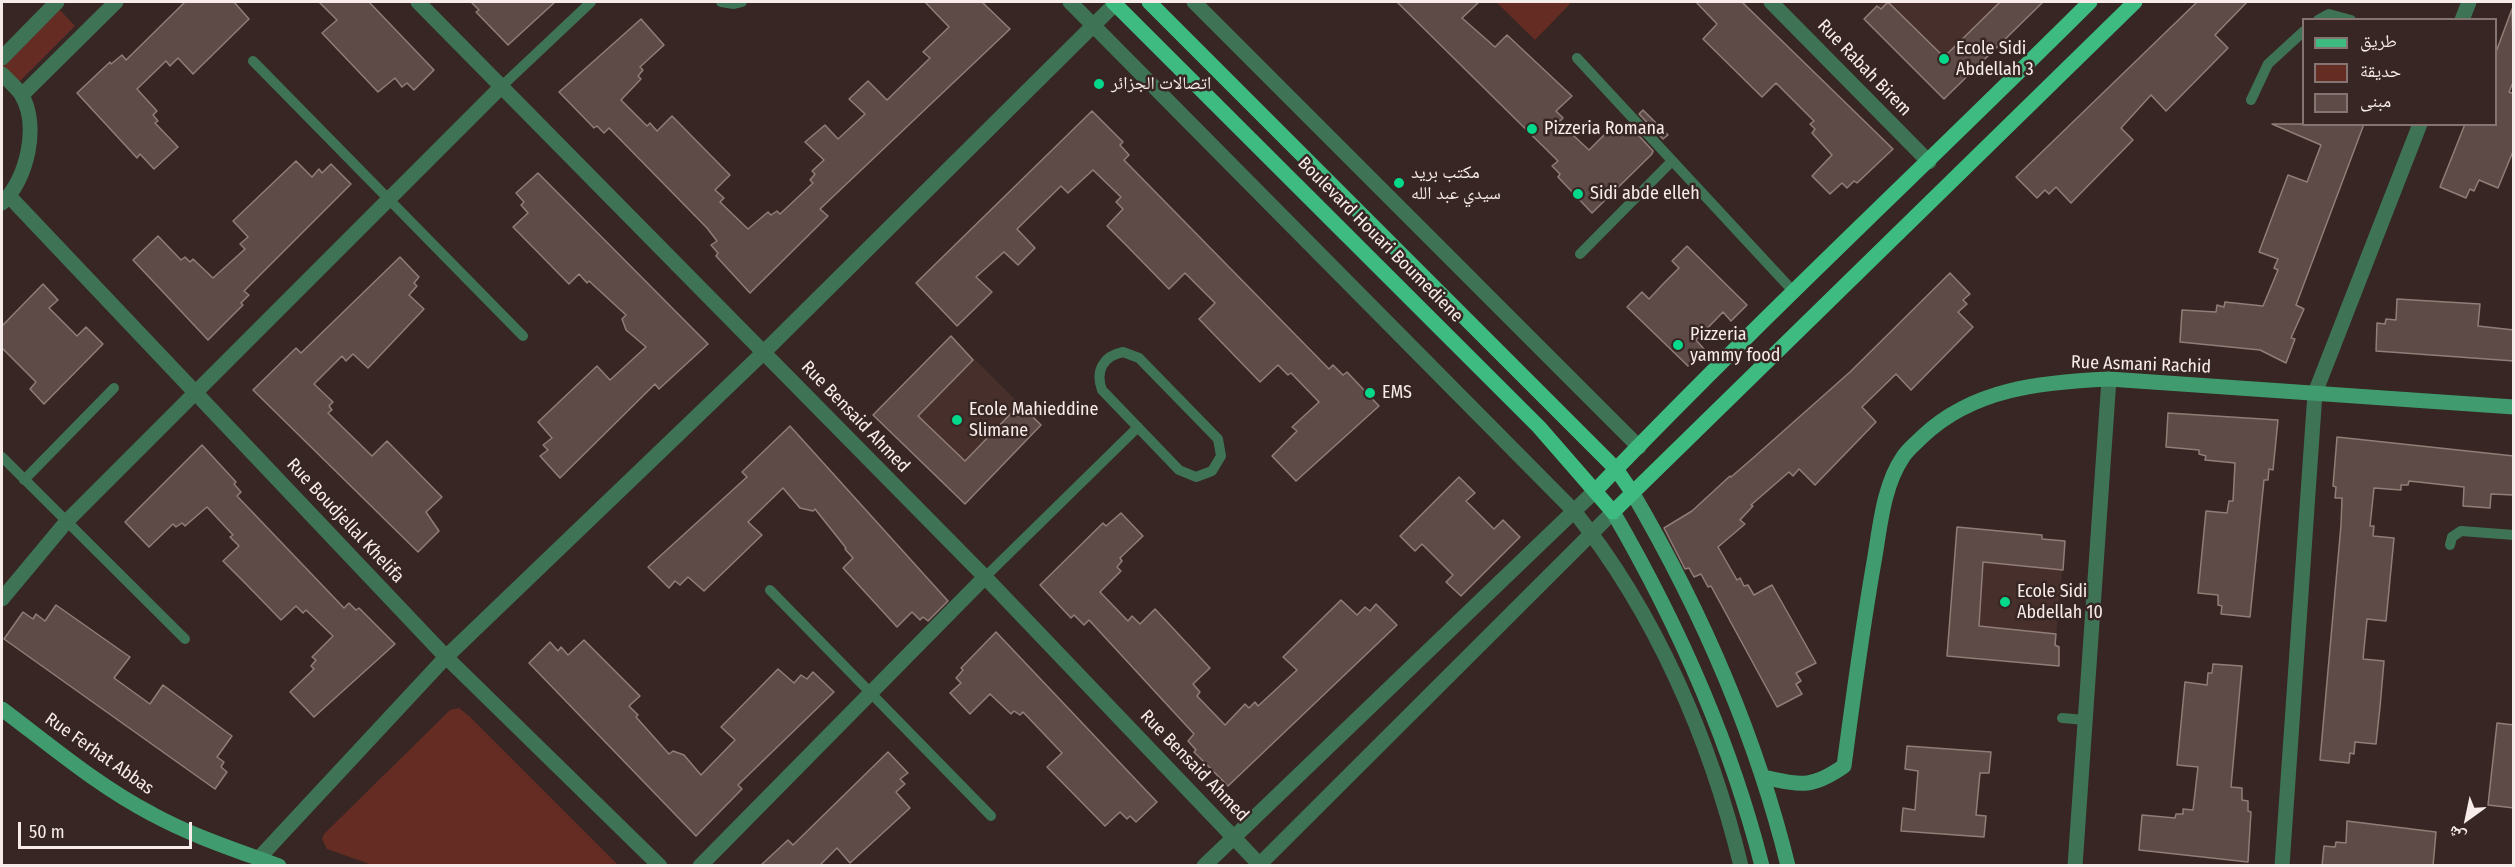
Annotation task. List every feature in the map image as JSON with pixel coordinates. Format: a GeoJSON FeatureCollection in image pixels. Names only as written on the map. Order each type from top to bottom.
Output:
{"type":"FeatureCollection","features":[{"type":"Feature","properties":{"kind":"main road","name":"Boulevard Houari Boumediene"},"geometry":{"type":"LineString","coordinates":[[1115,2],[1531,418],[1613,512]]}},
{"type":"Feature","properties":{"kind":"main road","name":"Boulevard Houari Boumediene"},"geometry":{"type":"LineString","coordinates":[[1149,2],[1616,470],[1632,492]]}},
{"type":"Feature","properties":{"kind":"main road"},"geometry":{"type":"LineString","coordinates":[[1596,490],[1792,291],[1929,162],[2090,2]]}},
{"type":"Feature","properties":{"kind":"main road"},"geometry":{"type":"LineString","coordinates":[[1613,512],[2135,2]]}},
{"type":"Feature","properties":{"kind":"street"},"geometry":{"type":"LineString","coordinates":[[2,58],[57,2]]}},
{"type":"Feature","properties":{"kind":"street"},"geometry":{"type":"LineString","coordinates":[[22,95],[116,2]]}},
{"type":"Feature","properties":{"kind":"street","name":"Rue Bensaid Ahmed"},"geometry":{"type":"LineString","coordinates":[[418,2],[985,577],[1235,836],[1259,865]]}},
{"type":"Feature","properties":{"kind":"street"},"geometry":{"type":"LineString","coordinates":[[1070,2],[1574,512],[1592,534],[1622,579],[1661,647],[1693,716],[1721,792],[1741,866]]}},
{"type":"Feature","properties":{"kind":"street"},"geometry":{"type":"LineString","coordinates":[[259,858],[446,657],[764,352],[1115,2]]}},
{"type":"Feature","properties":{"kind":"street"},"geometry":{"type":"LineString","coordinates":[[1194,2],[1639,447]]}},
{"type":"Feature","properties":{"kind":"street","name":"Rue Rabah Birem"},"geometry":{"type":"LineString","coordinates":[[1771,2],[1929,162]]}},
{"type":"Feature","properties":{"kind":"street"},"geometry":{"type":"LineString","coordinates":[[2463,18],[2469,2]]}},
{"type":"Feature","properties":{"kind":"street"},"geometry":{"type":"LineString","coordinates":[[2,74],[22,95],[30,138],[25,169],[5,200]]}},
{"type":"Feature","properties":{"kind":"street"},"geometry":{"type":"LineString","coordinates":[[2,599],[67,521],[503,86]]}},
{"type":"Feature","properties":{"kind":"street"},"geometry":{"type":"LineString","coordinates":[[2282,866],[2315,393],[2419,126]]}},
{"type":"Feature","properties":{"kind":"street","name":"Rue Boudjellal Khelifa"},"geometry":{"type":"LineString","coordinates":[[5,200],[195,392],[446,657],[660,866]]}},
{"type":"Feature","properties":{"kind":"street"},"geometry":{"type":"LineString","coordinates":[[2075,866],[2109,379]]}},
{"type":"Feature","properties":{"kind":"street","name":"Rue Asmani Rachid"},"geometry":{"type":"LineString","coordinates":[[1763,777],[1794,783],[1822,782],[1844,766],[1881,520],[1890,488],[1903,456],[1933,427],[1997,393],[2046,382],[2109,379],[2514,407]]}},
{"type":"Feature","properties":{"kind":"street"},"geometry":{"type":"LineString","coordinates":[[1204,866],[1596,490]]}},
{"type":"Feature","properties":{"kind":"street"},"geometry":{"type":"LineString","coordinates":[[1632,492],[1664,546],[1711,640],[1763,777],[1788,866]]}},
{"type":"Feature","properties":{"kind":"street"},"geometry":{"type":"LineString","coordinates":[[1259,865],[1613,512],[1671,617],[1696,671],[1738,783],[1762,866]]}},
{"type":"Feature","properties":{"kind":"street"},"geometry":{"type":"LineString","coordinates":[[700,866],[869,691],[985,577]]}},
{"type":"Feature","properties":{"kind":"street","name":"Rue Ferhat Abbas"},"geometry":{"type":"LineString","coordinates":[[2,708],[93,777],[150,814],[213,842],[279,866]]}},
{"type":"Feature","properties":{"kind":"lane"},"geometry":{"type":"LineString","coordinates":[[503,86],[591,2]]}},
{"type":"Feature","properties":{"kind":"lane"},"geometry":{"type":"LineString","coordinates":[[721,2],[734,4],[742,2]]}},
{"type":"Feature","properties":{"kind":"lane"},"geometry":{"type":"LineString","coordinates":[[2322,18],[2329,14],[2344,18]]}},
{"type":"Feature","properties":{"kind":"lane"},"geometry":{"type":"LineString","coordinates":[[2251,100],[2268,64],[2302,33]]}},
{"type":"Feature","properties":{"kind":"lane"},"geometry":{"type":"LineString","coordinates":[[1577,58],[1792,291]]}},
{"type":"Feature","properties":{"kind":"lane"},"geometry":{"type":"LineString","coordinates":[[253,61],[524,336]]}},
{"type":"Feature","properties":{"kind":"lane"},"geometry":{"type":"LineString","coordinates":[[1580,254],[1672,161]]}},
{"type":"Feature","properties":{"kind":"lane"},"geometry":{"type":"LineString","coordinates":[[1123,352],[1139,358],[1218,439],[1221,456],[1218,464],[1204,476],[1187,475],[1138,427],[1102,390],[1099,382],[1101,365],[1114,353],[1123,352]]}},
{"type":"Feature","properties":{"kind":"lane"},"geometry":{"type":"LineString","coordinates":[[24,480],[114,388]]}},
{"type":"Feature","properties":{"kind":"lane"},"geometry":{"type":"LineString","coordinates":[[985,577],[1138,427]]}},
{"type":"Feature","properties":{"kind":"lane"},"geometry":{"type":"LineString","coordinates":[[2,457],[185,639]]}},
{"type":"Feature","properties":{"kind":"lane"},"geometry":{"type":"LineString","coordinates":[[2451,545],[2452,537],[2461,531],[2514,535]]}},
{"type":"Feature","properties":{"kind":"lane"},"geometry":{"type":"LineString","coordinates":[[770,590],[991,816]]}},
{"type":"Feature","properties":{"kind":"lane"},"geometry":{"type":"LineString","coordinates":[[2062,718],[2085,720]]}},
{"type":"Feature","properties":{"kind":"shaded area","name":"Ecole Sidi Abdellah 3"},"geometry":{"type":"Polygon","coordinates":[[[1882,2],[2026,2],[2034,10],[1944,99],[1864,19],[1882,2]]]}},
{"type":"Feature","properties":{"kind":"shaded area","name":"Ecole Mahieddine Slimane"},"geometry":{"type":"Polygon","coordinates":[[[951,336],[1041,425],[965,504],[873,415],[951,336]]]}},
{"type":"Feature","properties":{"kind":"shaded area","name":"Ecole Sidi Abdellah 10"},"geometry":{"type":"Polygon","coordinates":[[[1957,527],[2041,535],[2042,539],[2065,541],[2055,645],[2059,647],[2059,666],[1947,656],[1957,527]]]}},
{"type":"Feature","properties":{"kind":"green space"},"geometry":{"type":"Polygon","coordinates":[[[1496,2],[1567,2],[1570,4],[1535,40],[1496,2]]]}},
{"type":"Feature","properties":{"kind":"green space"},"geometry":{"type":"Polygon","coordinates":[[[59,9],[75,26],[14,87],[2,75],[2,66],[59,9]]]}},
{"type":"Feature","properties":{"kind":"green space"},"geometry":{"type":"Polygon","coordinates":[[[459,708],[618,865],[372,865],[327,849],[322,839],[324,834],[450,710],[459,708]]]}},
{"type":"Feature","properties":{"kind":"building"},"geometry":{"type":"Polygon","coordinates":[[[185,2],[234,2],[249,19],[193,74],[178,58],[170,66],[166,61],[137,89],[157,111],[153,115],[158,121],[155,123],[178,147],[154,169],[140,154],[137,158],[77,93],[110,62],[111,64],[122,55],[126,60],[185,2]]]}},
{"type":"Feature","properties":{"kind":"building"},"geometry":{"type":"Polygon","coordinates":[[[319,2],[369,2],[434,70],[414,90],[407,83],[402,87],[395,78],[378,92],[322,33],[337,20],[319,2]]]}},
{"type":"Feature","properties":{"kind":"building"},"geometry":{"type":"Polygon","coordinates":[[[471,2],[555,2],[508,45],[476,12],[479,10],[471,2]]]}},
{"type":"Feature","properties":{"kind":"building"},"geometry":{"type":"Polygon","coordinates":[[[925,2],[982,2],[1010,29],[820,209],[828,216],[750,293],[716,256],[718,253],[711,245],[717,241],[707,228],[609,128],[604,133],[597,126],[594,128],[559,92],[641,19],[664,45],[640,67],[643,70],[638,76],[641,79],[621,100],[647,126],[650,123],[657,131],[672,116],[730,175],[715,190],[724,198],[720,202],[748,229],[768,212],[771,215],[777,211],[780,214],[813,183],[810,180],[815,174],[812,171],[824,160],[805,142],[825,125],[838,139],[865,114],[849,99],[868,81],[887,100],[930,58],[923,52],[949,27],[925,2]]]}},
{"type":"Feature","properties":{"kind":"building"},"geometry":{"type":"Polygon","coordinates":[[[1397,2],[1479,2],[1462,18],[1495,47],[1507,35],[1572,96],[1556,111],[1563,118],[1559,122],[1589,150],[1608,131],[1611,135],[1617,130],[1620,133],[1629,125],[1653,151],[1652,154],[1592,213],[1558,177],[1560,174],[1552,166],[1558,161],[1397,2]]]}},
{"type":"Feature","properties":{"kind":"building"},"geometry":{"type":"Polygon","coordinates":[[[1696,2],[1742,2],[1893,149],[1857,183],[1854,181],[1847,188],[1842,183],[1830,194],[1812,176],[1832,155],[1812,133],[1815,129],[1810,124],[1814,121],[1776,83],[1762,97],[1703,39],[1717,24],[1696,2]]]}},
{"type":"Feature","properties":{"kind":"building","name":"Ecole Sidi Abdellah 3"},"geometry":{"type":"Polygon","coordinates":[[[1888,2],[1944,57],[2000,2],[2043,2],[1944,99],[1864,19],[1877,6],[1881,9],[1888,2]]]}},
{"type":"Feature","properties":{"kind":"building"},"geometry":{"type":"Polygon","coordinates":[[[2197,2],[2247,2],[2215,35],[2228,48],[2166,111],[2151,95],[2121,128],[2133,140],[2071,203],[2056,187],[2049,194],[2045,190],[2037,198],[2016,177],[2197,2]]]}},
{"type":"Feature","properties":{"kind":"building"},"geometry":{"type":"Polygon","coordinates":[[[2512,9],[2514,80],[2509,92],[2514,94],[2514,149],[2498,188],[2479,180],[2474,191],[2470,189],[2466,198],[2440,187],[2464,126],[2497,126],[2497,49],[2512,9]]]}},
{"type":"Feature","properties":{"kind":"building"},"geometry":{"type":"Polygon","coordinates":[[[1643,110],[1668,135],[1663,139],[1639,114],[1643,110]]]}},
{"type":"Feature","properties":{"kind":"building"},"geometry":{"type":"Polygon","coordinates":[[[1092,111],[1123,142],[1120,145],[1129,155],[1124,160],[1329,369],[1333,365],[1343,375],[1347,372],[1379,406],[1296,481],[1272,456],[1297,431],[1292,427],[1319,402],[1291,373],[1288,375],[1278,365],[1260,382],[1199,319],[1215,303],[1185,273],[1169,289],[1107,226],[1123,209],[1116,202],[1121,197],[1093,170],[1068,193],[1061,186],[1017,229],[1035,248],[1018,265],[1004,252],[976,277],[992,292],[957,326],[916,283],[1092,111]]]}},
{"type":"Feature","properties":{"kind":"building"},"geometry":{"type":"Polygon","coordinates":[[[2272,124],[2363,126],[2296,305],[2304,309],[2291,338],[2295,339],[2286,363],[2260,350],[2180,342],[2182,310],[2216,312],[2217,305],[2224,307],[2225,302],[2263,306],[2278,270],[2274,268],[2278,259],[2259,252],[2288,175],[2307,182],[2321,145],[2272,124]]]}},
{"type":"Feature","properties":{"kind":"building"},"geometry":{"type":"Polygon","coordinates":[[[296,161],[312,177],[319,169],[322,173],[331,164],[351,184],[244,291],[249,295],[241,303],[243,305],[208,340],[133,260],[158,236],[181,260],[185,257],[190,262],[193,259],[213,278],[245,249],[240,244],[248,237],[233,221],[296,161]]]}},
{"type":"Feature","properties":{"kind":"building"},"geometry":{"type":"Polygon","coordinates":[[[538,173],[708,344],[659,389],[655,384],[560,478],[540,456],[548,450],[543,445],[552,438],[538,422],[597,366],[610,380],[646,347],[626,330],[622,319],[626,315],[589,281],[587,283],[579,274],[569,284],[513,227],[528,213],[521,205],[524,202],[516,193],[538,173]]]}},
{"type":"Feature","properties":{"kind":"building"},"geometry":{"type":"Polygon","coordinates":[[[1687,246],[1747,305],[1731,321],[1723,312],[1696,340],[1704,349],[1688,366],[1627,307],[1642,292],[1649,299],[1679,268],[1672,261],[1687,246]]]}},
{"type":"Feature","properties":{"kind":"building"},"geometry":{"type":"Polygon","coordinates":[[[400,257],[419,277],[414,283],[417,286],[409,295],[424,309],[368,368],[353,354],[346,361],[342,356],[314,384],[333,402],[329,406],[332,410],[328,413],[372,456],[387,441],[442,497],[426,512],[439,531],[418,552],[253,390],[296,348],[301,353],[400,257]]]}},
{"type":"Feature","properties":{"kind":"building"},"geometry":{"type":"Polygon","coordinates":[[[1950,273],[1970,294],[1963,300],[1967,304],[1958,312],[1973,327],[1911,390],[1896,374],[1862,407],[1876,422],[1815,485],[1799,469],[1793,476],[1789,472],[1751,505],[1753,506],[1740,520],[1745,524],[1718,547],[1737,580],[1740,578],[1744,586],[1748,585],[1754,595],[1772,585],[1816,663],[1796,673],[1801,681],[1796,684],[1802,694],[1777,707],[1711,586],[1708,587],[1701,574],[1694,577],[1689,568],[1685,569],[1664,528],[1692,511],[1850,372],[1950,273]]]}},
{"type":"Feature","properties":{"kind":"building"},"geometry":{"type":"Polygon","coordinates":[[[43,284],[58,300],[49,308],[77,336],[86,327],[103,344],[44,404],[30,389],[36,382],[2,348],[2,326],[43,284]]]}},
{"type":"Feature","properties":{"kind":"building"},"geometry":{"type":"Polygon","coordinates":[[[2397,299],[2480,304],[2478,326],[2514,330],[2514,361],[2376,351],[2377,323],[2385,324],[2386,319],[2396,320],[2397,299]]]}},
{"type":"Feature","properties":{"kind":"building","name":"Ecole Mahieddine Slimane"},"geometry":{"type":"Polygon","coordinates":[[[951,336],[973,360],[918,416],[965,461],[1020,404],[1041,425],[965,504],[873,415],[951,336]]]}},
{"type":"Feature","properties":{"kind":"building"},"geometry":{"type":"Polygon","coordinates":[[[2168,413],[2278,420],[2273,470],[2269,469],[2268,480],[2264,480],[2250,617],[2221,614],[2222,606],[2218,605],[2218,595],[2198,593],[2206,511],[2227,513],[2229,501],[2233,501],[2235,463],[2205,460],[2206,456],[2199,454],[2199,450],[2166,447],[2168,413]]]}},
{"type":"Feature","properties":{"kind":"building"},"geometry":{"type":"Polygon","coordinates":[[[790,426],[948,601],[928,621],[923,617],[920,620],[912,612],[897,627],[843,568],[853,558],[815,509],[813,511],[800,508],[783,488],[748,522],[762,535],[704,591],[688,577],[680,585],[675,581],[669,588],[648,567],[747,477],[742,472],[790,426]]]}},
{"type":"Feature","properties":{"kind":"building"},"geometry":{"type":"Polygon","coordinates":[[[2337,437],[2514,456],[2514,495],[2491,494],[2490,508],[2463,506],[2464,487],[2409,481],[2408,485],[2401,485],[2401,490],[2374,488],[2370,526],[2374,526],[2373,536],[2394,538],[2386,621],[2367,619],[2363,659],[2384,661],[2380,707],[2376,744],[2355,742],[2354,754],[2350,753],[2349,763],[2320,760],[2341,525],[2342,498],[2335,498],[2336,487],[2333,486],[2337,437]]]}},
{"type":"Feature","properties":{"kind":"building"},"geometry":{"type":"Polygon","coordinates":[[[202,445],[236,482],[234,484],[241,492],[237,496],[344,608],[349,603],[356,610],[359,608],[395,644],[314,717],[290,692],[314,669],[311,666],[316,660],[312,657],[333,636],[306,610],[303,613],[296,606],[281,620],[223,561],[239,546],[230,537],[233,535],[207,507],[185,526],[182,523],[176,527],[173,524],[149,547],[125,522],[202,445]]]}},
{"type":"Feature","properties":{"kind":"building"},"geometry":{"type":"Polygon","coordinates":[[[1459,477],[1475,493],[1466,501],[1494,529],[1503,520],[1520,537],[1461,596],[1446,582],[1453,575],[1422,544],[1415,551],[1400,536],[1459,477]]]}},
{"type":"Feature","properties":{"kind":"building"},"geometry":{"type":"Polygon","coordinates":[[[1121,513],[1143,536],[1120,558],[1122,561],[1117,567],[1121,571],[1100,592],[1128,621],[1132,616],[1140,624],[1155,609],[1210,668],[1193,684],[1200,692],[1197,696],[1225,725],[1245,704],[1249,708],[1255,702],[1258,706],[1297,670],[1283,657],[1341,600],[1357,615],[1365,607],[1370,611],[1376,604],[1397,625],[1228,786],[1194,752],[1196,750],[1188,741],[1194,734],[1089,620],[1084,625],[1074,615],[1071,618],[1040,585],[1103,523],[1106,526],[1121,513]]]}},
{"type":"Feature","properties":{"kind":"building","name":"Ecole Sidi Abdellah 10"},"geometry":{"type":"Polygon","coordinates":[[[1957,527],[2042,535],[2042,539],[2065,541],[2063,570],[1983,562],[1979,626],[2056,634],[2055,645],[2059,647],[2059,666],[1947,656],[1957,527]]]}},
{"type":"Feature","properties":{"kind":"building"},"geometry":{"type":"Polygon","coordinates":[[[56,605],[130,657],[114,678],[150,704],[163,685],[232,736],[217,757],[224,762],[221,767],[227,772],[215,789],[4,639],[23,612],[33,619],[36,614],[45,621],[56,605]]]}},
{"type":"Feature","properties":{"kind":"building"},"geometry":{"type":"Polygon","coordinates":[[[996,632],[1157,802],[1136,822],[1130,816],[1127,819],[1120,812],[1105,826],[1047,767],[1062,753],[1023,712],[1020,715],[1014,711],[1011,714],[990,694],[970,714],[950,693],[961,683],[956,678],[963,670],[961,668],[996,632]]]}},
{"type":"Feature","properties":{"kind":"building"},"geometry":{"type":"Polygon","coordinates":[[[584,640],[640,696],[629,706],[638,715],[636,717],[669,754],[673,751],[684,755],[701,775],[735,740],[721,727],[778,669],[794,683],[801,675],[807,679],[813,672],[834,692],[738,785],[742,789],[696,836],[529,663],[550,642],[558,651],[561,647],[568,655],[584,640]]]}},
{"type":"Feature","properties":{"kind":"building"},"geometry":{"type":"Polygon","coordinates":[[[2213,664],[2242,666],[2231,787],[2242,788],[2242,800],[2248,801],[2248,811],[2251,812],[2248,862],[2139,850],[2142,815],[2175,818],[2176,814],[2183,814],[2183,809],[2193,810],[2198,767],[2177,765],[2185,682],[2207,685],[2208,673],[2212,673],[2213,664]]]}},
{"type":"Feature","properties":{"kind":"building"},"geometry":{"type":"Polygon","coordinates":[[[2497,723],[2514,725],[2514,808],[2488,805],[2497,723]]]}},
{"type":"Feature","properties":{"kind":"building"},"geometry":{"type":"Polygon","coordinates":[[[1907,746],[1991,752],[1989,773],[1980,773],[1976,815],[1986,816],[1984,837],[1901,831],[1903,808],[1915,810],[1918,771],[1905,769],[1907,746]]]}},
{"type":"Feature","properties":{"kind":"building"},"geometry":{"type":"Polygon","coordinates":[[[888,752],[908,773],[900,779],[905,784],[896,792],[910,808],[850,863],[837,848],[819,866],[760,866],[788,840],[793,845],[888,752]]]}},
{"type":"Feature","properties":{"kind":"building"},"geometry":{"type":"Polygon","coordinates":[[[2347,821],[2436,832],[2433,866],[2322,866],[2324,846],[2335,847],[2336,842],[2346,843],[2347,821]]]}},
{"type":"Feature","properties":{"kind":"place","name":"Ecole Sidi Abdellah 3"},"geometry":{"type":"Point","coordinates":[1944,59]}},
{"type":"Feature","properties":{"kind":"place","name":"اتصالات الجزائر"},"geometry":{"type":"Point","coordinates":[1099,84]}},
{"type":"Feature","properties":{"kind":"place","name":"Pizzeria Romana"},"geometry":{"type":"Point","coordinates":[1532,129]}},
{"type":"Feature","properties":{"kind":"place","name":"مكتب بريد سيدي عبد الله"},"geometry":{"type":"Point","coordinates":[1399,183]}},
{"type":"Feature","properties":{"kind":"place","name":"Sidi abde elleh"},"geometry":{"type":"Point","coordinates":[1578,194]}},
{"type":"Feature","properties":{"kind":"place","name":"Pizzeria yammy food"},"geometry":{"type":"Point","coordinates":[1678,345]}},
{"type":"Feature","properties":{"kind":"place","name":"EMS"},"geometry":{"type":"Point","coordinates":[1370,393]}},
{"type":"Feature","properties":{"kind":"place","name":"Ecole Mahieddine Slimane"},"geometry":{"type":"Point","coordinates":[957,420]}},
{"type":"Feature","properties":{"kind":"place","name":"Ecole Sidi Abdellah 10"},"geometry":{"type":"Point","coordinates":[2005,602]}}]}
